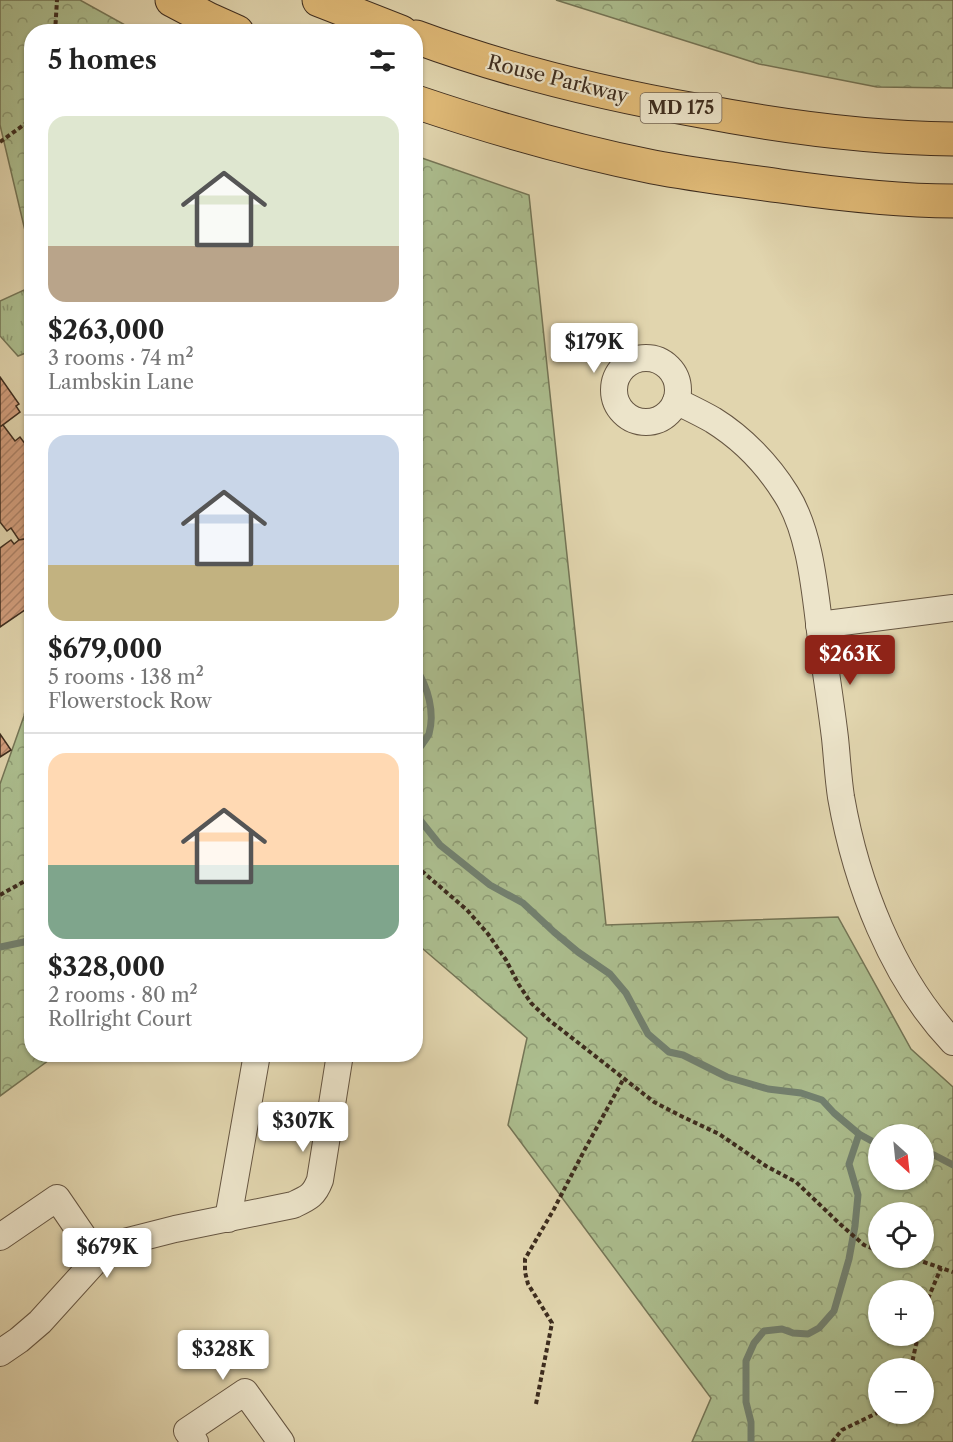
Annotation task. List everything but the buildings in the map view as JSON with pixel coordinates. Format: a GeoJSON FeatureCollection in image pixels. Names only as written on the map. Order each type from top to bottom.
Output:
{"type":"FeatureCollection","features":[{"type":"Feature","properties":{"kind":"main road"},"geometry":{"type":"LineString","coordinates":[[172,0],[219,24]]}},
{"type":"Feature","properties":{"kind":"main road"},"geometry":{"type":"LineString","coordinates":[[319,0],[380,24]]}},
{"type":"Feature","properties":{"kind":"main road","name":"Rouse Parkway"},"geometry":{"type":"LineString","coordinates":[[423,39],[503,67],[669,106],[762,123],[849,133],[953,139]]}},
{"type":"Feature","properties":{"kind":"main road"},"geometry":{"type":"LineString","coordinates":[[423,104],[483,124],[653,167],[838,194],[953,201]]}},
{"type":"Feature","properties":{"kind":"street"},"geometry":{"type":"LineString","coordinates":[[676,401],[714,420],[747,448],[771,473],[787,495],[800,522],[808,551],[841,797],[858,868],[891,953],[940,1028],[953,1042]]}},
{"type":"Feature","properties":{"kind":"street"},"geometry":{"type":"LineString","coordinates":[[819,625],[953,608]]}},
{"type":"Feature","properties":{"kind":"street"},"geometry":{"type":"LineString","coordinates":[[228,1219],[256,1062]]}},
{"type":"Feature","properties":{"kind":"street"},"geometry":{"type":"LineString","coordinates":[[0,1353],[40,1322],[98,1258],[124,1242],[293,1205],[316,1191],[320,1180],[339,1062]]}},
{"type":"Feature","properties":{"kind":"street"},"geometry":{"type":"LineString","coordinates":[[0,1237],[57,1198],[98,1258]]}},
{"type":"Feature","properties":{"kind":"street"},"geometry":{"type":"LineString","coordinates":[[195,1442],[187,1431],[245,1392],[281,1442]]}},
{"type":"Feature","properties":{"kind":"path"},"geometry":{"type":"LineString","coordinates":[[56,24],[57,0]]}},
{"type":"Feature","properties":{"kind":"path"},"geometry":{"type":"LineString","coordinates":[[0,142],[24,125]]}},
{"type":"Feature","properties":{"kind":"path"},"geometry":{"type":"LineString","coordinates":[[423,872],[467,910],[481,926],[506,960],[531,1003],[549,1020],[654,1102],[719,1134],[766,1166],[796,1182],[840,1224],[868,1247]]}},
{"type":"Feature","properties":{"kind":"path"},"geometry":{"type":"LineString","coordinates":[[0,896],[24,882]]}},
{"type":"Feature","properties":{"kind":"path"},"geometry":{"type":"LineString","coordinates":[[537,1404],[552,1323],[528,1284],[525,1259],[625,1078]]}},
{"type":"Feature","properties":{"kind":"path"},"geometry":{"type":"LineString","coordinates":[[934,1266],[953,1272]]}},
{"type":"Feature","properties":{"kind":"path"},"geometry":{"type":"LineString","coordinates":[[934,1284],[941,1268]]}},
{"type":"Feature","properties":{"kind":"path"},"geometry":{"type":"LineString","coordinates":[[832,1442],[842,1430],[868,1418]]}},
{"type":"Feature","properties":{"kind":"green space"},"geometry":{"type":"Polygon","coordinates":[[[0,0],[80,0],[123,24],[24,24],[24,226],[0,125],[0,0]]]}},
{"type":"Feature","properties":{"kind":"green space"},"geometry":{"type":"Polygon","coordinates":[[[556,0],[953,0],[953,88],[877,87],[759,64],[556,0]]]}},
{"type":"Feature","properties":{"kind":"green space"},"geometry":{"type":"Polygon","coordinates":[[[423,158],[529,195],[606,925],[838,917],[911,1049],[953,1087],[953,1442],[692,1442],[711,1398],[508,1125],[527,1038],[423,949],[423,158]]]}},
{"type":"Feature","properties":{"kind":"green space"},"geometry":{"type":"Polygon","coordinates":[[[24,290],[24,354],[18,356],[0,336],[0,301],[24,290]]]}},
{"type":"Feature","properties":{"kind":"green space"},"geometry":{"type":"Polygon","coordinates":[[[24,716],[24,1062],[46,1062],[0,1096],[0,784],[24,716]]]}},
{"type":"Feature","properties":{"kind":"waterway"},"geometry":{"type":"LineString","coordinates":[[423,682],[431,709],[431,726],[423,743]]}},
{"type":"Feature","properties":{"kind":"waterway"},"geometry":{"type":"LineString","coordinates":[[423,824],[440,845],[490,885],[523,903],[578,952],[610,974],[626,993],[648,1034],[669,1052],[683,1055],[727,1077],[768,1089],[801,1093],[822,1100],[834,1113],[868,1139]]}},
{"type":"Feature","properties":{"kind":"waterway"},"geometry":{"type":"LineString","coordinates":[[0,947],[24,942]]}},
{"type":"Feature","properties":{"kind":"waterway"},"geometry":{"type":"LineString","coordinates":[[751,1442],[751,1422],[746,1402],[746,1361],[754,1343],[764,1331],[782,1329],[793,1333],[808,1334],[819,1328],[834,1311],[849,1259],[855,1226],[858,1195],[849,1164],[859,1134]]}},
{"type":"Feature","properties":{"kind":"waterway"},"geometry":{"type":"LineString","coordinates":[[934,1155],[953,1165]]}}]}
